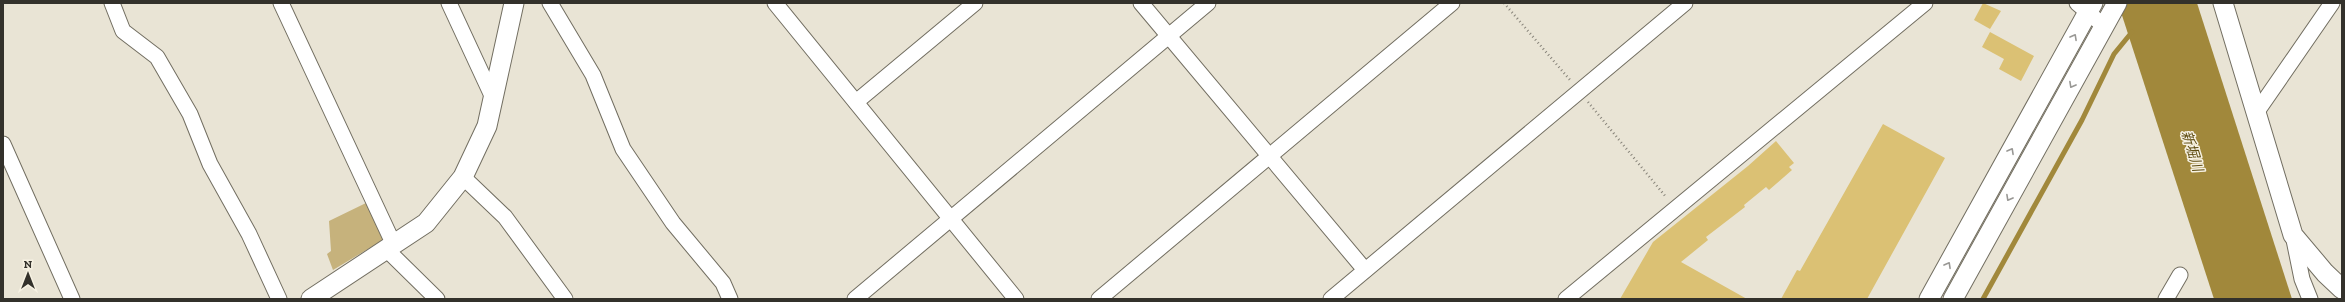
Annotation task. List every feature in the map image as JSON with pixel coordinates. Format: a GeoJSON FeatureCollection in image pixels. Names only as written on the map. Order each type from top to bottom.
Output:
{"type":"FeatureCollection","features":[{"type":"Feature","properties":{"kind":"street"},"geometry":{"type":"LineString","coordinates":[[112,3],[124,31],[157,57],[190,114],[210,164],[249,234],[279,299]]}},
{"type":"Feature","properties":{"kind":"street"},"geometry":{"type":"LineString","coordinates":[[281,3],[390,247],[438,299]]}},
{"type":"Feature","properties":{"kind":"street"},"geometry":{"type":"LineString","coordinates":[[449,3],[494,100]]}},
{"type":"Feature","properties":{"kind":"street"},"geometry":{"type":"LineString","coordinates":[[311,299],[426,223],[463,177],[487,126],[494,100],[514,3]]}},
{"type":"Feature","properties":{"kind":"street"},"geometry":{"type":"LineString","coordinates":[[550,3],[593,75],[623,149],[673,223],[722,283],[730,299]]}},
{"type":"Feature","properties":{"kind":"street"},"geometry":{"type":"LineString","coordinates":[[775,3],[1016,299]]}},
{"type":"Feature","properties":{"kind":"street"},"geometry":{"type":"LineString","coordinates":[[856,102],[975,3]]}},
{"type":"Feature","properties":{"kind":"street"},"geometry":{"type":"LineString","coordinates":[[1141,3],[1365,270]]}},
{"type":"Feature","properties":{"kind":"street"},"geometry":{"type":"LineString","coordinates":[[855,299],[949,218],[1208,3]]}},
{"type":"Feature","properties":{"kind":"street"},"geometry":{"type":"LineString","coordinates":[[1099,299],[1452,3]]}},
{"type":"Feature","properties":{"kind":"street"},"geometry":{"type":"LineString","coordinates":[[1331,299],[1685,3]]}},
{"type":"Feature","properties":{"kind":"street"},"geometry":{"type":"LineString","coordinates":[[1566,299],[1925,3]]}},
{"type":"Feature","properties":{"kind":"street"},"geometry":{"type":"LineString","coordinates":[[2223,3],[2293,235],[2302,279],[2310,299]]}},
{"type":"Feature","properties":{"kind":"street"},"geometry":{"type":"LineString","coordinates":[[2256,113],[2332,3]]}},
{"type":"Feature","properties":{"kind":"street"},"geometry":{"type":"LineString","coordinates":[[1929,299],[2086,6],[2111,13],[1953,299]]}},
{"type":"Feature","properties":{"kind":"street"},"geometry":{"type":"LineString","coordinates":[[3,144],[72,299]]}},
{"type":"Feature","properties":{"kind":"street"},"geometry":{"type":"LineString","coordinates":[[463,177],[505,217],[565,299]]}},
{"type":"Feature","properties":{"kind":"street"},"geometry":{"type":"LineString","coordinates":[[2293,235],[2325,273],[2342,289]]}},
{"type":"Feature","properties":{"kind":"street"},"geometry":{"type":"LineString","coordinates":[[2166,299],[2180,275]]}},
{"type":"Feature","properties":{"kind":"path"},"geometry":{"type":"LineString","coordinates":[[1504,3],[1579,91],[1675,208]]}},
{"type":"Feature","properties":{"kind":"shaded area"},"geometry":{"type":"Polygon","coordinates":[[[366,203],[383,240],[333,270],[327,254],[331,251],[329,221],[366,203]]]}},
{"type":"Feature","properties":{"kind":"water","name":"新堀川"},"geometry":{"type":"Polygon","coordinates":[[[2118,3],[2197,3],[2292,299],[2214,299],[2118,3]]]}},
{"type":"Feature","properties":{"kind":"building"},"geometry":{"type":"Polygon","coordinates":[[[1983,3],[2001,11],[1990,29],[1974,20],[1983,3]]]}},
{"type":"Feature","properties":{"kind":"building"},"geometry":{"type":"Polygon","coordinates":[[[1990,32],[2034,56],[2021,81],[1999,69],[2004,59],[1982,47],[1990,32]]]}},
{"type":"Feature","properties":{"kind":"building"},"geometry":{"type":"Polygon","coordinates":[[[1883,124],[1945,158],[1867,299],[1781,299],[1797,270],[1800,271],[1883,124]]]}},
{"type":"Feature","properties":{"kind":"building"},"geometry":{"type":"Polygon","coordinates":[[[1776,141],[1794,163],[1789,167],[1792,170],[1769,190],[1766,187],[1744,205],[1745,207],[1706,237],[1708,240],[1681,262],[1747,299],[1620,299],[1653,242],[1748,166],[1776,141]]]}},
{"type":"Feature","properties":{"kind":"waterway"},"geometry":{"type":"LineString","coordinates":[[1983,299],[2082,120],[2114,54],[2132,32]]}}]}
